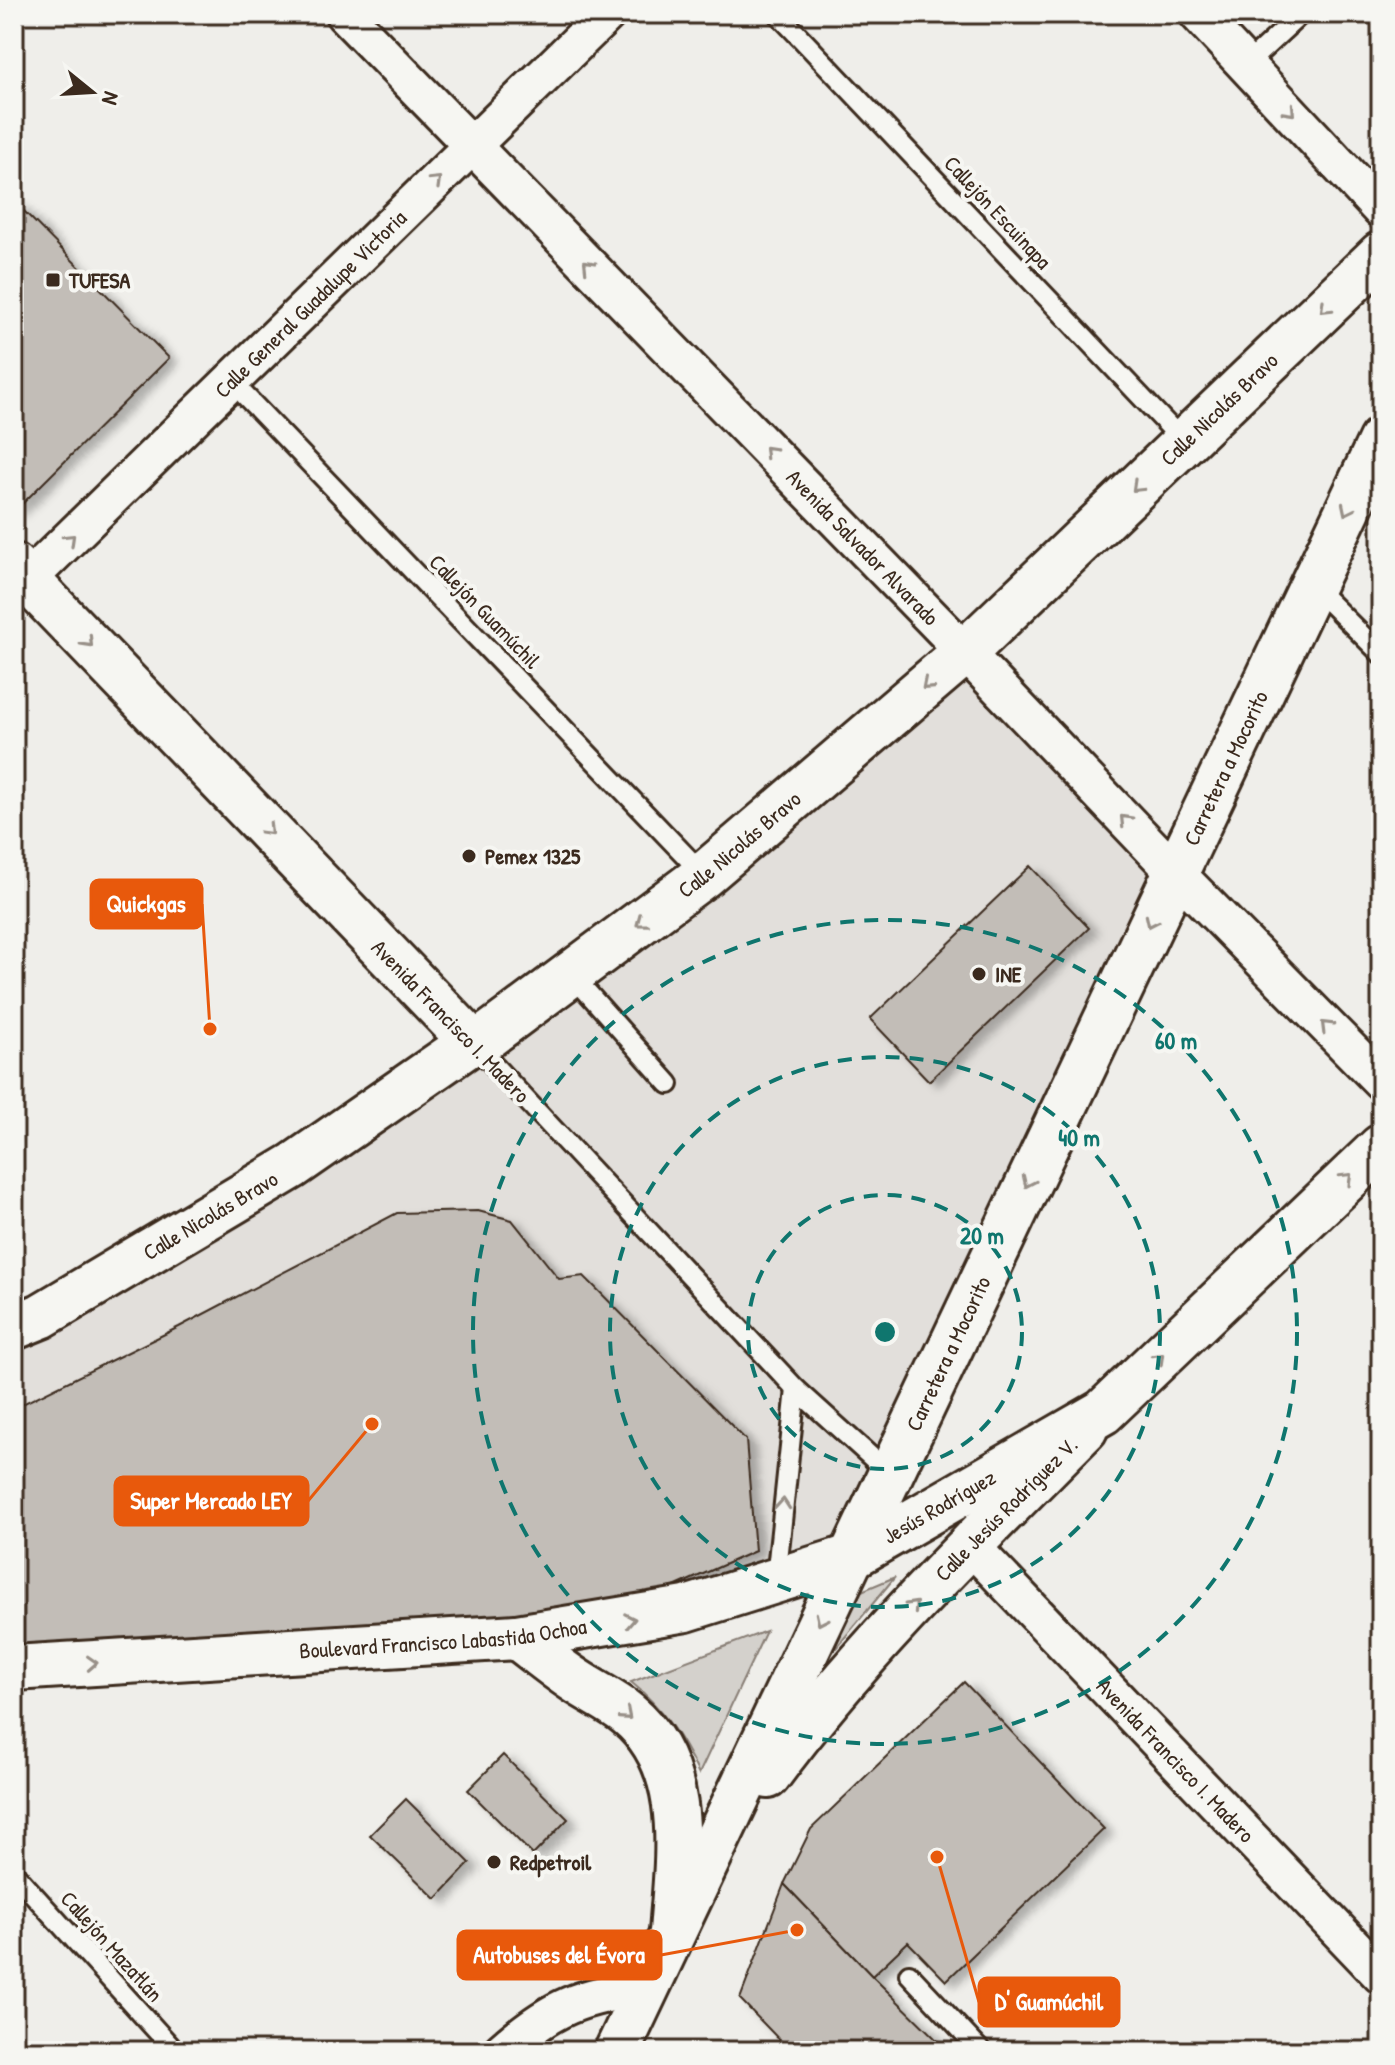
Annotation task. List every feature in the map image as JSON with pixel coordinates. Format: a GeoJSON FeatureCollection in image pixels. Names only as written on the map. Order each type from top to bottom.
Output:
{"type":"FeatureCollection","features":[{"type":"Feature","properties":{"kind":"main road","name":"Calle Nicolás Bravo"},"geometry":{"type":"LineString","coordinates":[[14,1327],[41,1316],[293,1166],[472,1042],[481,1041],[704,875],[965,652],[1381,254]]}},
{"type":"Feature","properties":{"kind":"main road","name":"Carretera a Mocorito"},"geometry":{"type":"LineString","coordinates":[[617,2051],[1381,440]]}},
{"type":"Feature","properties":{"kind":"main road","name":"Avenida Francisco I. Madero"},"geometry":{"type":"LineString","coordinates":[[19,580],[472,1042]]}},
{"type":"Feature","properties":{"kind":"main road","name":"Calle Jesús Rodríguez V."},"geometry":{"type":"LineString","coordinates":[[677,1923],[760,1788],[844,1680],[970,1545],[1103,1412],[1381,1147]]}},
{"type":"Feature","properties":{"kind":"main road","name":"Jesús Rodríguez"},"geometry":{"type":"LineString","coordinates":[[855,1554],[1103,1412]]}},
{"type":"Feature","properties":{"kind":"main road","name":"Boulevard Francisco Labastida Ochoa"},"geometry":{"type":"LineString","coordinates":[[14,1668],[517,1637],[686,1609],[855,1554]]}},
{"type":"Feature","properties":{"kind":"main road"},"geometry":{"type":"LineString","coordinates":[[517,1637],[578,1683],[631,1716],[653,1744],[664,1764],[676,1800],[677,1923]]}},
{"type":"Feature","properties":{"kind":"street","name":"Avenida Salvador Alvarado"},"geometry":{"type":"LineString","coordinates":[[344,14],[1381,1081]]}},
{"type":"Feature","properties":{"kind":"street","name":"Calle General Guadalupe Victoria"},"geometry":{"type":"LineString","coordinates":[[19,580],[231,381],[607,14]]}},
{"type":"Feature","properties":{"kind":"street"},"geometry":{"type":"LineString","coordinates":[[1198,14],[1381,210]]}},
{"type":"Feature","properties":{"kind":"street","name":"Avenida Francisco I. Madero"},"geometry":{"type":"LineString","coordinates":[[970,1545],[1381,1975]]}},
{"type":"Feature","properties":{"kind":"street"},"geometry":{"type":"LineString","coordinates":[[502,2051],[543,2018],[570,2003],[603,1993],[647,1987]]}},
{"type":"Feature","properties":{"kind":"lane","name":"Callejón Escuinapa"},"geometry":{"type":"LineString","coordinates":[[778,14],[1184,442]]}},
{"type":"Feature","properties":{"kind":"lane"},"geometry":{"type":"LineString","coordinates":[[1247,64],[1301,14]]}},
{"type":"Feature","properties":{"kind":"lane","name":"Callejón Guamúchil"},"geometry":{"type":"LineString","coordinates":[[231,381],[704,875]]}},
{"type":"Feature","properties":{"kind":"lane"},"geometry":{"type":"LineString","coordinates":[[1311,584],[1381,654]]}},
{"type":"Feature","properties":{"kind":"lane"},"geometry":{"type":"LineString","coordinates":[[571,974],[669,1084]]}},
{"type":"Feature","properties":{"kind":"lane","name":"Avenida Francisco I. Madero"},"geometry":{"type":"LineString","coordinates":[[472,1042],[796,1389],[890,1474]]}},
{"type":"Feature","properties":{"kind":"lane"},"geometry":{"type":"LineString","coordinates":[[775,1582],[796,1389]]}},
{"type":"Feature","properties":{"kind":"lane","name":"Callejón Mazatlán"},"geometry":{"type":"LineString","coordinates":[[14,1873],[175,2051]]}},
{"type":"Feature","properties":{"kind":"lane"},"geometry":{"type":"LineString","coordinates":[[909,1974],[981,2051]]}},
{"type":"Feature","properties":{"kind":"shaded area"},"geometry":{"type":"Polygon","coordinates":[[[965,652],[1175,872],[830,1562],[752,1596],[609,1645],[517,1658],[14,1692],[14,1339],[472,1042],[965,652]]]}},
{"type":"Feature","properties":{"kind":"shaded area"},"geometry":{"type":"Polygon","coordinates":[[[895,1577],[792,1701],[840,1600],[895,1577]]]}},
{"type":"Feature","properties":{"kind":"shaded area"},"geometry":{"type":"Polygon","coordinates":[[[766,1631],[699,1774],[670,1724],[631,1682],[766,1631]]]}},
{"type":"Feature","properties":{"kind":"building","name":"TUFESA"},"geometry":{"type":"Polygon","coordinates":[[[14,201],[169,358],[15,511],[14,510],[14,201]]]}},
{"type":"Feature","properties":{"kind":"building","name":"INE"},"geometry":{"type":"Polygon","coordinates":[[[1030,866],[1089,928],[929,1081],[870,1019],[1030,866]]]}},
{"type":"Feature","properties":{"kind":"building"},"geometry":{"type":"Polygon","coordinates":[[[478,1211],[512,1220],[559,1279],[584,1276],[746,1440],[755,1551],[656,1595],[598,1610],[14,1650],[14,1408],[179,1327],[397,1213],[478,1211]]]}},
{"type":"Feature","properties":{"kind":"building"},"geometry":{"type":"Polygon","coordinates":[[[964,1682],[1104,1829],[946,1981],[908,1942],[872,1976],[784,1884],[811,1829],[964,1682]]]}},
{"type":"Feature","properties":{"kind":"building"},"geometry":{"type":"Polygon","coordinates":[[[503,1755],[568,1819],[533,1855],[468,1790],[503,1755]]]}},
{"type":"Feature","properties":{"kind":"building"},"geometry":{"type":"Polygon","coordinates":[[[406,1799],[470,1863],[436,1899],[370,1835],[406,1799]]]}},
{"type":"Feature","properties":{"kind":"building"},"geometry":{"type":"Polygon","coordinates":[[[784,1884],[948,2051],[790,2051],[740,1999],[784,1884]]]}},
{"type":"Feature","properties":{"kind":"place","name":"TUFESA"},"geometry":{"type":"Point","coordinates":[53,280]}},
{"type":"Feature","properties":{"kind":"place","name":"Pemex 1325"},"geometry":{"type":"Point","coordinates":[469,856]}},
{"type":"Feature","properties":{"kind":"place","name":"INE"},"geometry":{"type":"Point","coordinates":[979,974]}},
{"type":"Feature","properties":{"kind":"place","name":"Quickgas"},"geometry":{"type":"Point","coordinates":[210,1029]}},
{"type":"Feature","properties":{"kind":"place","name":"Super Mercado LEY"},"geometry":{"type":"Point","coordinates":[372,1424]}},
{"type":"Feature","properties":{"kind":"place","name":"D' Guamúchil"},"geometry":{"type":"Point","coordinates":[937,1857]}},
{"type":"Feature","properties":{"kind":"place","name":"Redpetroil"},"geometry":{"type":"Point","coordinates":[494,1862]}},
{"type":"Feature","properties":{"kind":"place","name":"Autobuses del Évora"},"geometry":{"type":"Point","coordinates":[797,1930]}}]}
